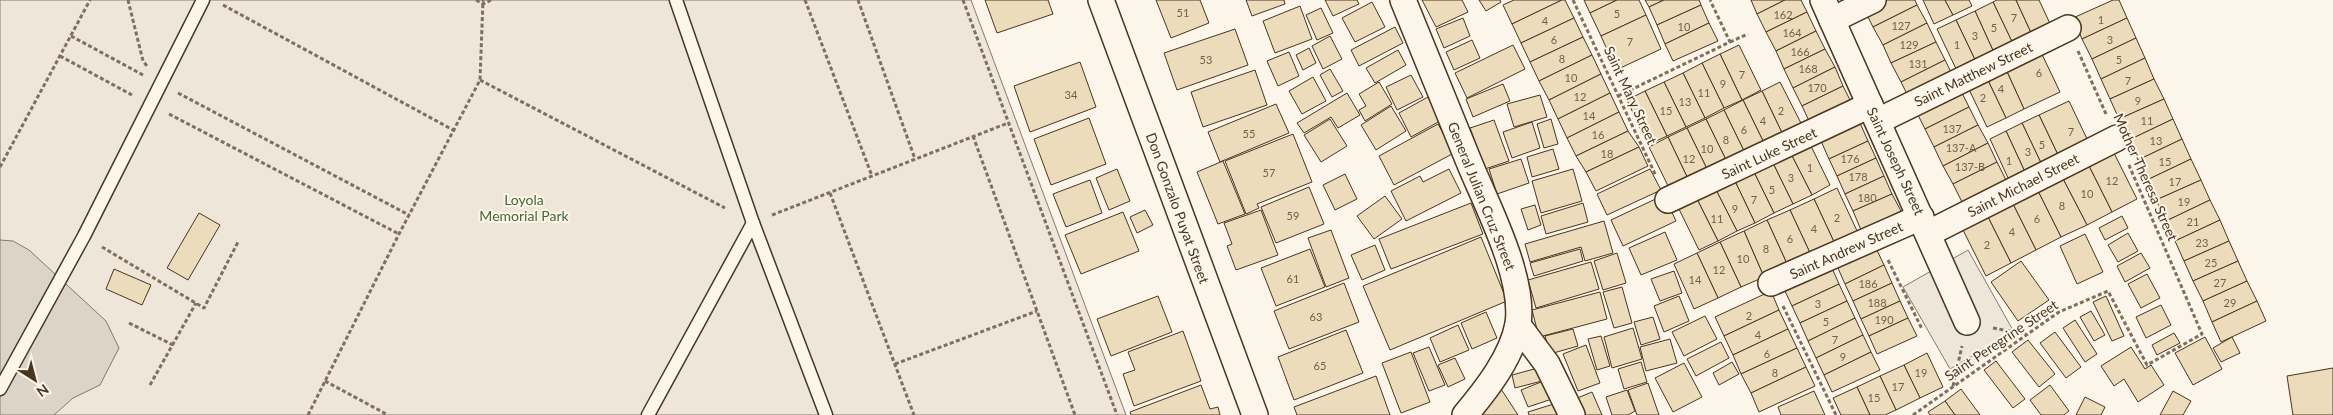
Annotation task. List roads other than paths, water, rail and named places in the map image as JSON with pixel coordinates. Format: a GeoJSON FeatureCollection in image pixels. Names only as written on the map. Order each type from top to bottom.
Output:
{"type":"FeatureCollection","features":[{"type":"Feature","properties":{"kind":"street","name":"Don Gonzalo Puyat Street"},"geometry":{"type":"LineString","coordinates":[[1101,0],[1255,415]]}},
{"type":"Feature","properties":{"kind":"street","name":"General Julian Cruz Street"},"geometry":{"type":"LineString","coordinates":[[1403,0],[1505,251],[1519,301],[1518,325],[1498,370],[1481,396],[1465,415]]}},
{"type":"Feature","properties":{"kind":"street"},"geometry":{"type":"LineString","coordinates":[[1827,10],[1873,0]]}},
{"type":"Feature","properties":{"kind":"street","name":"Saint Joseph Street"},"geometry":{"type":"LineString","coordinates":[[1827,10],[1967,322]]}},
{"type":"Feature","properties":{"kind":"street","name":"Saint Matthew Street"},"geometry":{"type":"LineString","coordinates":[[1874,113],[2068,28]]}},
{"type":"Feature","properties":{"kind":"street","name":"Saint Luke Street"},"geometry":{"type":"LineString","coordinates":[[1668,200],[1874,113]]}},
{"type":"Feature","properties":{"kind":"street","name":"Saint Michael Street"},"geometry":{"type":"LineString","coordinates":[[1925,225],[2117,138]]}},
{"type":"Feature","properties":{"kind":"street","name":"Saint Andrew Street"},"geometry":{"type":"LineString","coordinates":[[1771,283],[1925,225]]}},
{"type":"Feature","properties":{"kind":"street"},"geometry":{"type":"LineString","coordinates":[[1518,325],[1547,364],[1572,415]]}},
{"type":"Feature","properties":{"kind":"lane"},"geometry":{"type":"LineString","coordinates":[[0,389],[84,236],[203,0]]}},
{"type":"Feature","properties":{"kind":"lane"},"geometry":{"type":"LineString","coordinates":[[676,0],[753,223],[826,415]]}},
{"type":"Feature","properties":{"kind":"lane"},"geometry":{"type":"LineString","coordinates":[[648,415],[753,223]]}},
{"type":"Feature","properties":{"kind":"park label","name":"Loyola Memorial Park"},"geometry":{"type":"Point","coordinates":[524,207]}}]}
